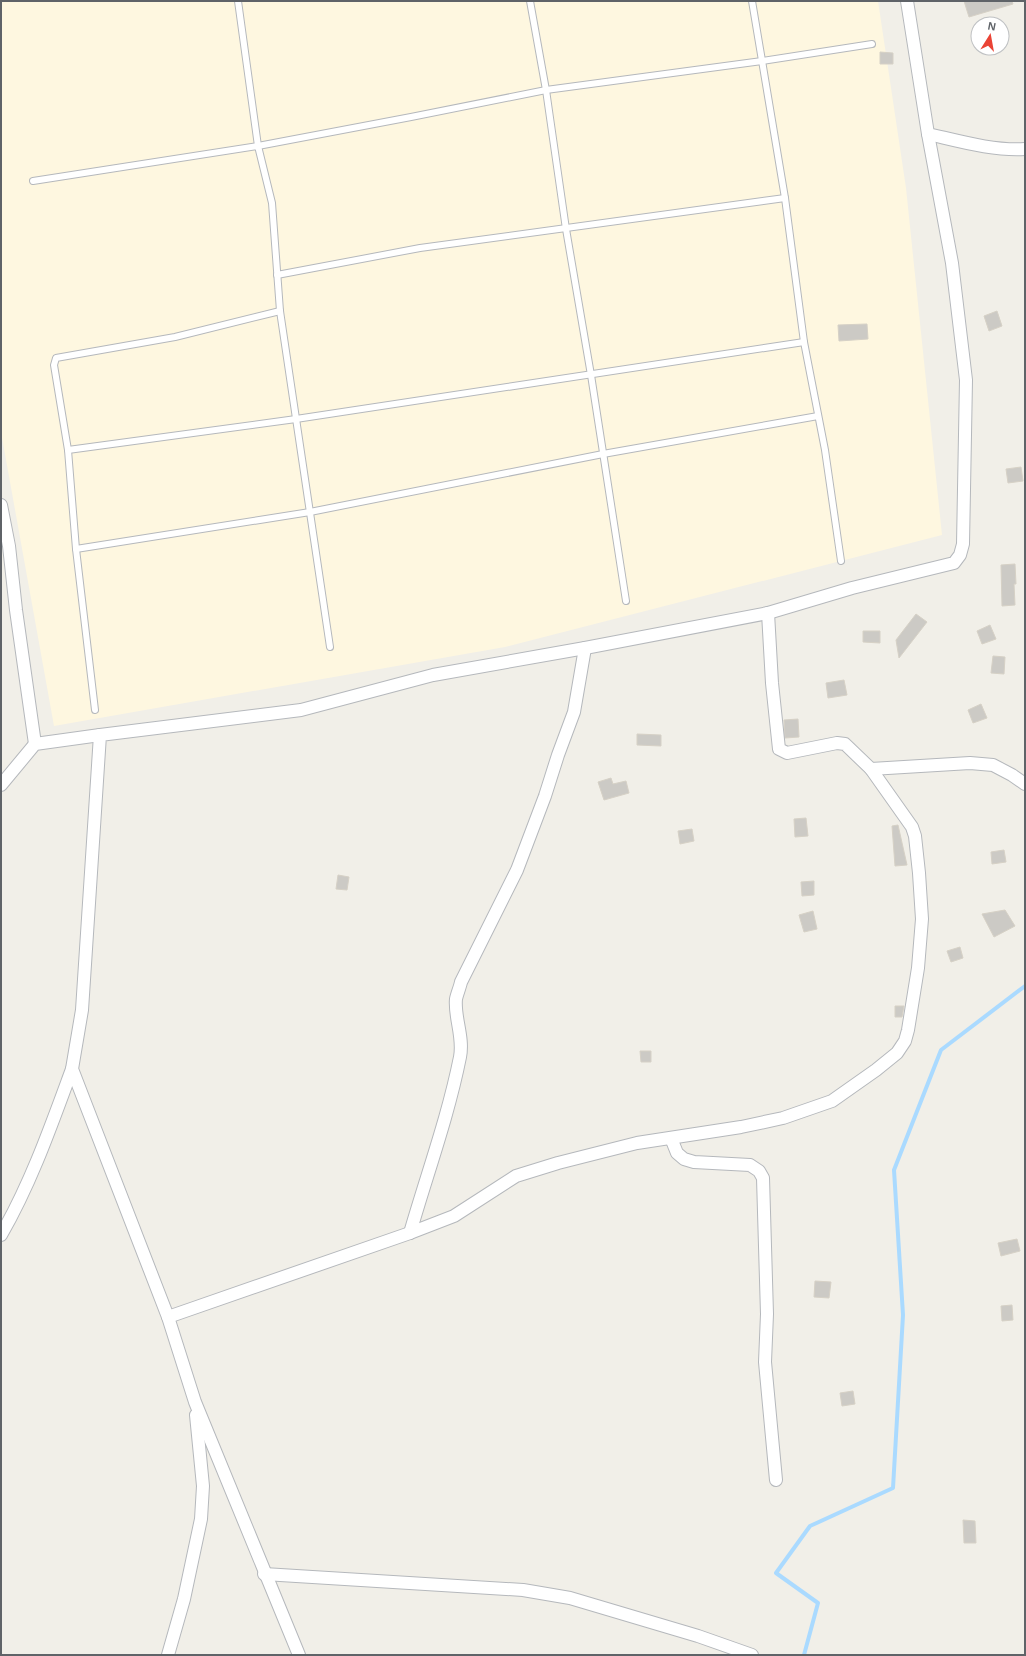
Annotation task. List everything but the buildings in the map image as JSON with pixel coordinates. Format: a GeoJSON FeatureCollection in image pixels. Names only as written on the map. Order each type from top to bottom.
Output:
{"type":"FeatureCollection","features":[{"type":"Feature","properties":{"kind":"street"},"geometry":{"type":"LineString","coordinates":[[1,785],[35,744],[301,710],[433,675],[768,613],[852,588],[954,563],[960,555],[963,544],[966,380],[952,263],[928,134],[907,1]]}},
{"type":"Feature","properties":{"kind":"street"},"geometry":{"type":"LineString","coordinates":[[928,134],[1015,150],[1025,149]]}},
{"type":"Feature","properties":{"kind":"street"},"geometry":{"type":"LineString","coordinates":[[1,505],[9,546],[16,610],[35,744]]}},
{"type":"Feature","properties":{"kind":"street"},"geometry":{"type":"LineString","coordinates":[[168,1318],[410,1233],[454,1216],[516,1176],[558,1163],[637,1143],[741,1127],[783,1118],[832,1101],[876,1070],[897,1053],[905,1041],[918,968],[922,919],[915,836],[912,827],[871,768],[845,744],[837,743],[787,753],[779,749],[772,684],[768,613]]}},
{"type":"Feature","properties":{"kind":"street"},"geometry":{"type":"LineString","coordinates":[[410,1233],[430,1163],[441,1132],[460,1055],[460,1032],[456,1000],[461,982],[517,870],[545,796],[574,712],[585,648]]}},
{"type":"Feature","properties":{"kind":"street"},"geometry":{"type":"LineString","coordinates":[[1,1235],[18,1205],[41,1154],[72,1069],[82,1010],[100,735]]}},
{"type":"Feature","properties":{"kind":"street"},"geometry":{"type":"LineString","coordinates":[[871,768],[970,763],[993,765],[1025,784]]}},
{"type":"Feature","properties":{"kind":"street"},"geometry":{"type":"LineString","coordinates":[[72,1069],[168,1318],[194,1402],[264,1574],[299,1655]]}},
{"type":"Feature","properties":{"kind":"street"},"geometry":{"type":"LineString","coordinates":[[671,1138],[677,1153],[684,1159],[694,1162],[750,1164],[759,1171],[763,1178],[767,1314],[766,1362],[776,1480]]}},
{"type":"Feature","properties":{"kind":"street"},"geometry":{"type":"LineString","coordinates":[[168,1655],[184,1599],[201,1519],[203,1486],[194,1402]]}},
{"type":"Feature","properties":{"kind":"street"},"geometry":{"type":"LineString","coordinates":[[264,1574],[516,1589],[562,1596],[641,1618],[729,1646],[752,1655]]}},
{"type":"Feature","properties":{"kind":"lane"},"geometry":{"type":"LineString","coordinates":[[238,1],[258,146],[272,203],[280,310],[330,647]]}},
{"type":"Feature","properties":{"kind":"lane"},"geometry":{"type":"LineString","coordinates":[[530,1],[546,90],[566,229],[591,376],[626,601]]}},
{"type":"Feature","properties":{"kind":"lane"},"geometry":{"type":"LineString","coordinates":[[752,1],[785,198],[804,342],[825,450],[841,561]]}},
{"type":"Feature","properties":{"kind":"lane"},"geometry":{"type":"LineString","coordinates":[[33,181],[258,146],[546,90],[762,61],[872,44]]}},
{"type":"Feature","properties":{"kind":"lane"},"geometry":{"type":"LineString","coordinates":[[277,275],[420,248],[785,198]]}},
{"type":"Feature","properties":{"kind":"lane"},"geometry":{"type":"LineString","coordinates":[[95,710],[76,549],[68,450],[54,365],[56,358],[175,337],[280,310]]}},
{"type":"Feature","properties":{"kind":"lane"},"geometry":{"type":"LineString","coordinates":[[68,450],[296,419],[591,376],[804,342]]}},
{"type":"Feature","properties":{"kind":"lane"},"geometry":{"type":"LineString","coordinates":[[76,549],[310,512],[603,454],[818,416]]}},
{"type":"Feature","properties":{"kind":"shaded area"},"geometry":{"type":"Polygon","coordinates":[[[1,1],[878,1],[906,188],[942,535],[505,647],[54,726],[1,432],[1,1]]]}},
{"type":"Feature","properties":{"kind":"waterway"},"geometry":{"type":"LineString","coordinates":[[804,1655],[818,1603],[776,1573],[810,1526],[893,1488],[903,1315],[894,1170],[941,1050],[1025,986]]}}]}
